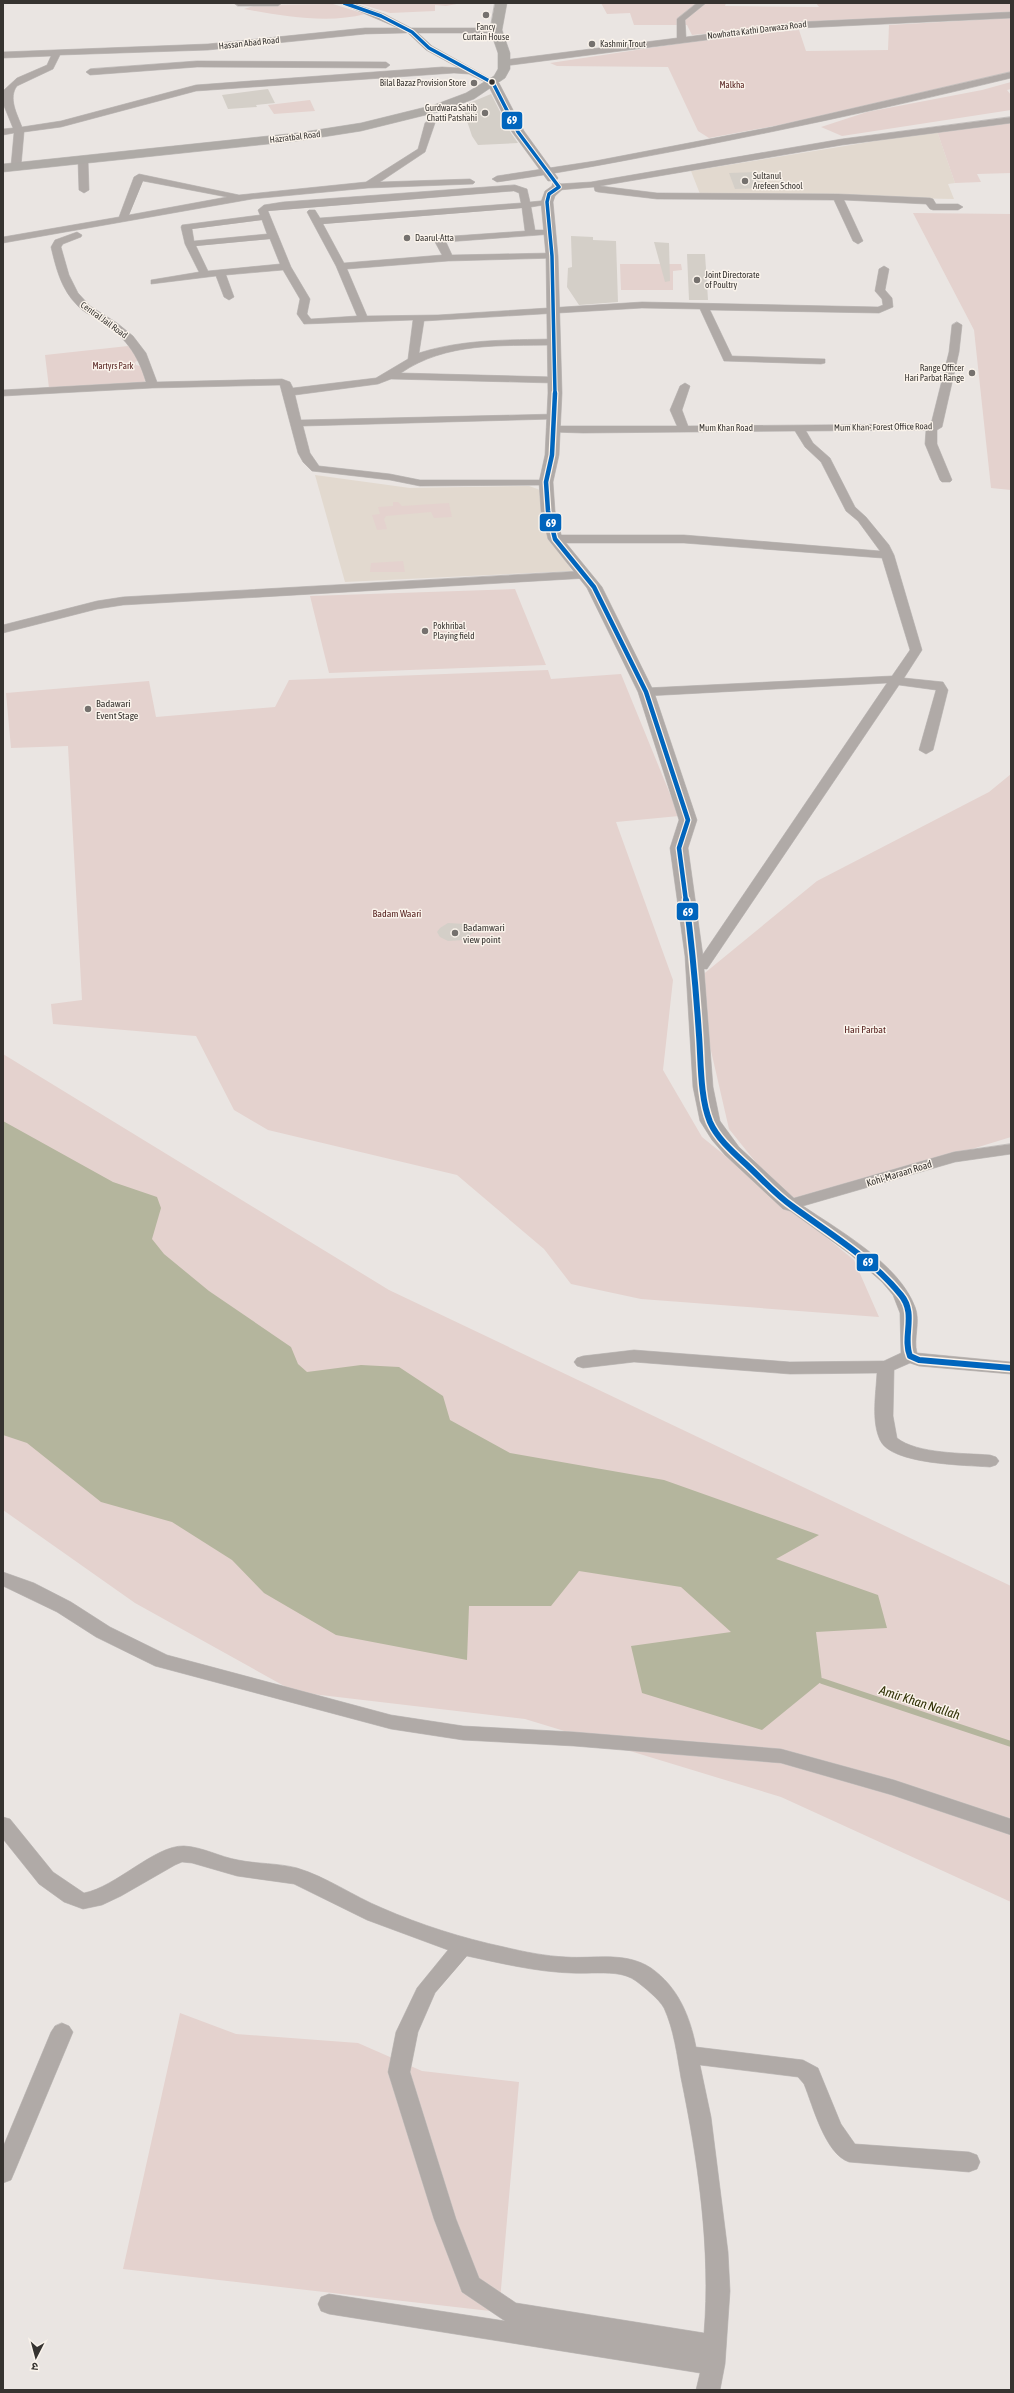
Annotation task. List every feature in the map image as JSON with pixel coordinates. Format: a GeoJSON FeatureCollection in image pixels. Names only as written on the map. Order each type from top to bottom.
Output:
{"type":"FeatureCollection","features":[{"type":"Feature","properties":{"kind":"main road"},"geometry":{"type":"LineString","coordinates":[[501,3],[496,30],[504,53],[504,63]]}},
{"type":"Feature","properties":{"kind":"main road","name":"Hazratbal Road"},"geometry":{"type":"LineString","coordinates":[[9,167],[298,137],[361,127],[438,108],[470,96],[499,78],[504,69],[504,63]]}},
{"type":"Feature","properties":{"kind":"street"},"geometry":{"type":"LineString","coordinates":[[238,3],[278,3]]}},
{"type":"Feature","properties":{"kind":"street"},"geometry":{"type":"LineString","coordinates":[[344,3],[381,16],[407,29],[433,50],[493,83],[518,132],[553,186],[549,232],[552,256],[554,380],[552,455],[546,482],[548,511],[556,539],[594,587],[646,692],[688,820],[679,848],[694,956],[703,1087],[710,1121],[718,1136],[732,1151],[790,1205],[854,1249],[902,1296],[908,1309],[910,1322],[907,1349],[910,1356],[919,1360],[1011,1368]]}},
{"type":"Feature","properties":{"kind":"street"},"geometry":{"type":"LineString","coordinates":[[682,39],[681,19],[702,3]]}},
{"type":"Feature","properties":{"kind":"street","name":"Nowhatta Kathi Darwaza Road"},"geometry":{"type":"LineString","coordinates":[[504,63],[610,50],[682,39],[844,21],[1011,15]]}},
{"type":"Feature","properties":{"kind":"street","name":"Hassan Abad Road"},"geometry":{"type":"LineString","coordinates":[[3,55],[208,47],[339,33],[407,29],[496,30]]}},
{"type":"Feature","properties":{"kind":"street"},"geometry":{"type":"LineString","coordinates":[[9,167],[19,131],[10,106],[9,90],[11,86],[52,66],[56,60],[56,53]]}},
{"type":"Feature","properties":{"kind":"street"},"geometry":{"type":"LineString","coordinates":[[90,72],[216,64],[399,66],[452,71]]}},
{"type":"Feature","properties":{"kind":"street"},"geometry":{"type":"LineString","coordinates":[[3,132],[61,124],[196,88],[471,71]]}},
{"type":"Feature","properties":{"kind":"street"},"geometry":{"type":"LineString","coordinates":[[317,221],[527,205],[553,186],[808,123],[935,96],[1011,75]]}},
{"type":"Feature","properties":{"kind":"street"},"geometry":{"type":"LineString","coordinates":[[997,79],[1011,85]]}},
{"type":"Feature","properties":{"kind":"street"},"geometry":{"type":"LineString","coordinates":[[553,186],[591,185],[842,142],[1011,120]]}},
{"type":"Feature","properties":{"kind":"street"},"geometry":{"type":"LineString","coordinates":[[368,185],[422,150],[430,123]]}},
{"type":"Feature","properties":{"kind":"street"},"geometry":{"type":"LineString","coordinates":[[83,160],[86,178],[84,190]]}},
{"type":"Feature","properties":{"kind":"street"},"geometry":{"type":"LineString","coordinates":[[117,221],[133,197],[139,176],[245,198]]}},
{"type":"Feature","properties":{"kind":"street"},"geometry":{"type":"LineString","coordinates":[[3,240],[245,198],[368,185],[477,182],[592,188],[657,196],[838,197],[930,201],[933,207],[958,207]]}},
{"type":"Feature","properties":{"kind":"street"},"geometry":{"type":"LineString","coordinates":[[530,233],[527,205],[522,189],[509,188],[267,207],[263,210],[286,267],[305,299],[302,314],[306,321],[553,312],[622,306],[884,310],[888,307],[887,298],[880,291],[884,269]]}},
{"type":"Feature","properties":{"kind":"street"},"geometry":{"type":"LineString","coordinates":[[838,197],[858,241]]}},
{"type":"Feature","properties":{"kind":"street"},"geometry":{"type":"LineString","coordinates":[[308,204],[341,266],[363,318]]}},
{"type":"Feature","properties":{"kind":"street"},"geometry":{"type":"LineString","coordinates":[[205,274],[190,244],[186,227],[266,217]]}},
{"type":"Feature","properties":{"kind":"street","name":"Central Jail Road"},"geometry":{"type":"LineString","coordinates":[[117,221],[96,231],[67,238],[59,242],[56,247],[63,275],[73,294],[82,304],[124,333],[140,349],[148,367],[152,385]]}},
{"type":"Feature","properties":{"kind":"street"},"geometry":{"type":"LineString","coordinates":[[448,258],[440,242],[443,239],[549,232]]}},
{"type":"Feature","properties":{"kind":"street"},"geometry":{"type":"LineString","coordinates":[[190,244],[273,236]]}},
{"type":"Feature","properties":{"kind":"street"},"geometry":{"type":"LineString","coordinates":[[341,266],[448,258],[552,256]]}},
{"type":"Feature","properties":{"kind":"street"},"geometry":{"type":"LineString","coordinates":[[155,282],[205,274],[286,267]]}},
{"type":"Feature","properties":{"kind":"street"},"geometry":{"type":"LineString","coordinates":[[220,273],[229,297]]}},
{"type":"Feature","properties":{"kind":"street"},"geometry":{"type":"LineString","coordinates":[[704,307],[728,359],[821,361]]}},
{"type":"Feature","properties":{"kind":"street"},"geometry":{"type":"LineString","coordinates":[[413,360],[419,317]]}},
{"type":"Feature","properties":{"kind":"street","name":"Mum Khan- Forest Office Road"},"geometry":{"type":"LineString","coordinates":[[798,428],[932,428],[937,425],[954,352],[956,325]]}},
{"type":"Feature","properties":{"kind":"street"},"geometry":{"type":"LineString","coordinates":[[290,392],[369,383],[390,376],[413,360],[425,355],[465,347],[553,342]]}},
{"type":"Feature","properties":{"kind":"street"},"geometry":{"type":"LineString","coordinates":[[390,376],[554,380]]}},
{"type":"Feature","properties":{"kind":"street"},"geometry":{"type":"LineString","coordinates":[[3,393],[152,385],[278,382],[286,384],[290,392],[307,460],[316,469],[390,477],[420,483],[546,482]]}},
{"type":"Feature","properties":{"kind":"street"},"geometry":{"type":"LineString","coordinates":[[684,429],[676,410],[685,386]]}},
{"type":"Feature","properties":{"kind":"street","name":"Mum Khan Road"},"geometry":{"type":"LineString","coordinates":[[298,423],[553,422],[657,431],[684,429],[798,428]]}},
{"type":"Feature","properties":{"kind":"street"},"geometry":{"type":"LineString","coordinates":[[702,966],[916,650],[910,636],[888,555],[873,532],[848,505],[826,460],[809,445],[798,428]]}},
{"type":"Feature","properties":{"kind":"street"},"geometry":{"type":"LineString","coordinates":[[932,428],[931,444],[946,480]]}},
{"type":"Feature","properties":{"kind":"street"},"geometry":{"type":"LineString","coordinates":[[556,539],[684,539],[888,555]]}},
{"type":"Feature","properties":{"kind":"street"},"geometry":{"type":"LineString","coordinates":[[3,629],[97,605],[123,601],[584,575]]}},
{"type":"Feature","properties":{"kind":"street"},"geometry":{"type":"LineString","coordinates":[[646,692],[881,679],[942,687],[926,750]]}},
{"type":"Feature","properties":{"kind":"street","name":"Kohi-Maraan Road"},"geometry":{"type":"LineString","coordinates":[[790,1205],[954,1157],[1011,1149]]}},
{"type":"Feature","properties":{"kind":"street"},"geometry":{"type":"LineString","coordinates":[[583,1362],[634,1356],[790,1368],[886,1367],[910,1356]]}},
{"type":"Feature","properties":{"kind":"street"},"geometry":{"type":"LineString","coordinates":[[886,1367],[886,1431],[889,1441],[898,1448],[914,1453],[990,1461]]}},
{"type":"Feature","properties":{"kind":"street"},"geometry":{"type":"LineString","coordinates":[[3,1579],[27,1588],[64,1607],[103,1632],[162,1661],[391,1722],[463,1734],[574,1739],[781,1756],[894,1788],[1011,1827]]}},
{"type":"Feature","properties":{"kind":"street"},"geometry":{"type":"LineString","coordinates":[[3,1825],[46,1878],[71,1896],[83,1900],[95,1899],[114,1890],[168,1859],[182,1854],[192,1855],[237,1868],[295,1876],[312,1882],[374,1914],[464,1947],[537,1963],[567,1966],[612,1964],[628,1968],[642,1974],[671,2001],[681,2024],[700,2117],[717,2252],[719,2298],[708,2390]]}},
{"type":"Feature","properties":{"kind":"street"},"geometry":{"type":"LineString","coordinates":[[464,1947],[427,1988],[406,2032],[399,2072],[445,2219],[470,2285],[511,2313],[713,2354]]}},
{"type":"Feature","properties":{"kind":"street"},"geometry":{"type":"LineString","coordinates":[[3,2173],[62,2032]]}},
{"type":"Feature","properties":{"kind":"street"},"geometry":{"type":"LineString","coordinates":[[688,2055],[803,2069],[810,2074],[842,2146],[850,2153],[969,2162]]}},
{"type":"Feature","properties":{"kind":"street"},"geometry":{"type":"LineString","coordinates":[[329,2304],[713,2354]]}},
{"type":"Feature","properties":{"kind":"shaded area"},"geometry":{"type":"Polygon","coordinates":[[[937,131],[955,183],[948,184],[954,199],[700,194],[691,171],[937,131]]]}},
{"type":"Feature","properties":{"kind":"shaded area"},"geometry":{"type":"Polygon","coordinates":[[[315,475],[410,488],[529,486],[543,491],[548,534],[572,571],[345,582],[315,475]]]}},
{"type":"Feature","properties":{"kind":"shaded area"},"geometry":{"type":"Polygon","coordinates":[[[3,1121],[113,1182],[157,1197],[161,1208],[152,1239],[164,1254],[209,1291],[291,1347],[298,1364],[307,1372],[361,1365],[399,1367],[443,1396],[450,1420],[510,1453],[664,1480],[819,1535],[776,1559],[878,1595],[887,1628],[816,1632],[822,1681],[762,1730],[642,1693],[631,1646],[731,1632],[681,1587],[579,1571],[551,1606],[469,1606],[467,1660],[336,1635],[264,1593],[232,1560],[172,1522],[101,1502],[27,1443],[3,1435],[3,1121]]]}},
{"type":"Feature","properties":{"kind":"green space"},"geometry":{"type":"Polygon","coordinates":[[[357,3],[462,3],[446,6],[435,5],[435,11],[390,13],[357,3]]]}},
{"type":"Feature","properties":{"kind":"green space"},"geometry":{"type":"Polygon","coordinates":[[[601,3],[726,3],[725,6],[819,7],[816,3],[1011,3],[1011,12],[908,19],[841,20],[692,35],[687,25],[634,25],[630,13],[607,14],[601,3]]]}},
{"type":"Feature","properties":{"kind":"green space"},"geometry":{"type":"Polygon","coordinates":[[[333,4],[365,14],[351,17],[320,19],[244,9],[257,5],[333,4]]]}},
{"type":"Feature","properties":{"kind":"green space","name":"Malkha"},"geometry":{"type":"Polygon","coordinates":[[[1011,18],[1011,73],[811,119],[709,138],[698,131],[668,67],[557,66],[550,63],[716,38],[799,30],[806,51],[888,50],[889,25],[1011,18]]]}},
{"type":"Feature","properties":{"kind":"green space"},"geometry":{"type":"Polygon","coordinates":[[[1011,82],[1011,89],[1007,90],[1011,95],[1011,110],[842,136],[821,127],[867,112],[982,90],[1011,82]]]}},
{"type":"Feature","properties":{"kind":"green space"},"geometry":{"type":"Polygon","coordinates":[[[310,100],[315,111],[274,114],[268,105],[310,100]]]}},
{"type":"Feature","properties":{"kind":"green space"},"geometry":{"type":"Polygon","coordinates":[[[1011,122],[1011,173],[977,174],[981,182],[955,183],[937,131],[1011,122]]]}},
{"type":"Feature","properties":{"kind":"green space"},"geometry":{"type":"Polygon","coordinates":[[[913,213],[1011,214],[1011,490],[991,488],[974,330],[913,213]]]}},
{"type":"Feature","properties":{"kind":"green space"},"geometry":{"type":"Polygon","coordinates":[[[620,264],[681,264],[682,270],[673,271],[673,290],[621,290],[620,264]]]}},
{"type":"Feature","properties":{"kind":"green space","name":"Martyrs Park"},"geometry":{"type":"Polygon","coordinates":[[[128,346],[141,359],[135,362],[136,365],[144,367],[145,383],[49,388],[45,355],[128,346]]]}},
{"type":"Feature","properties":{"kind":"green space"},"geometry":{"type":"Polygon","coordinates":[[[393,502],[398,502],[402,506],[449,503],[452,517],[434,518],[431,512],[386,516],[384,519],[387,529],[377,530],[372,515],[380,514],[378,507],[393,506],[393,502]]]}},
{"type":"Feature","properties":{"kind":"green space"},"geometry":{"type":"Polygon","coordinates":[[[403,561],[405,572],[370,572],[371,563],[403,561]]]}},
{"type":"Feature","properties":{"kind":"green space","name":"Pokhribal Playing field"},"geometry":{"type":"Polygon","coordinates":[[[515,589],[546,665],[329,673],[310,596],[515,589]]]}},
{"type":"Feature","properties":{"kind":"green space","name":"Badam Waari"},"geometry":{"type":"Polygon","coordinates":[[[548,670],[551,679],[621,674],[679,816],[616,822],[673,980],[663,1070],[702,1137],[854,1260],[879,1317],[641,1299],[571,1284],[544,1249],[457,1175],[268,1130],[234,1110],[196,1036],[53,1024],[51,1004],[82,1000],[68,746],[11,748],[6,693],[149,681],[156,717],[275,707],[289,680],[548,670]]]}},
{"type":"Feature","properties":{"kind":"green space","name":"Hari Parbat"},"geometry":{"type":"Polygon","coordinates":[[[1011,774],[1011,1137],[790,1205],[729,1129],[695,981],[817,881],[989,792],[1011,774]]]}},
{"type":"Feature","properties":{"kind":"green space"},"geometry":{"type":"Polygon","coordinates":[[[3,1054],[389,1290],[1011,1586],[1011,1902],[781,1797],[525,1719],[295,1692],[135,1603],[3,1510],[3,1054]]]}},
{"type":"Feature","properties":{"kind":"green space"},"geometry":{"type":"Polygon","coordinates":[[[180,2013],[236,2034],[358,2043],[422,2071],[519,2082],[499,2312],[123,2269],[180,2013]]]}},
{"type":"Feature","properties":{"kind":"building"},"geometry":{"type":"Polygon","coordinates":[[[268,89],[275,103],[256,105],[257,107],[228,109],[222,95],[268,89]]]}},
{"type":"Feature","properties":{"kind":"building","name":"Gurdwara Sahib Chatti Patshahi"},"geometry":{"type":"Polygon","coordinates":[[[491,94],[511,133],[518,143],[478,145],[472,136],[462,106],[491,94]]]}},
{"type":"Feature","properties":{"kind":"building","name":"Sultanul Arefeen School"},"geometry":{"type":"Polygon","coordinates":[[[756,172],[762,188],[735,189],[729,173],[756,172]]]}},
{"type":"Feature","properties":{"kind":"building"},"geometry":{"type":"Polygon","coordinates":[[[571,236],[593,237],[593,240],[616,241],[618,302],[579,305],[567,287],[568,268],[572,267],[571,236]]]}},
{"type":"Feature","properties":{"kind":"building"},"geometry":{"type":"Polygon","coordinates":[[[654,242],[669,243],[670,281],[665,282],[654,242]]]}},
{"type":"Feature","properties":{"kind":"building","name":"Joint Directorate of Poultry"},"geometry":{"type":"Polygon","coordinates":[[[687,254],[705,254],[708,300],[689,300],[687,254]]]}},
{"type":"Feature","properties":{"kind":"building","name":"Badamwari view point"},"geometry":{"type":"Polygon","coordinates":[[[448,923],[465,924],[474,932],[464,940],[448,941],[440,937],[437,932],[448,923]]]}},
{"type":"Feature","properties":{"kind":"waterway","name":"Amir Khan Nallah"},"geometry":{"type":"LineString","coordinates":[[822,1681],[1011,1744]]}},
{"type":"Feature","properties":{"kind":"transit line","name":"69"},"geometry":{"type":"LineString","coordinates":[[344,3],[381,16],[412,32],[429,48],[493,83],[518,132],[559,187],[549,194],[547,202],[552,256],[555,393],[552,455],[546,482],[548,511],[555,539],[594,587],[646,692],[688,820],[679,848],[694,956],[703,1087],[710,1121],[719,1136],[732,1151],[790,1205],[854,1249],[902,1296],[908,1309],[910,1322],[907,1349],[910,1356],[919,1360],[1011,1368]]}},
{"type":"Feature","properties":{"kind":"place","name":"Fancy Curtain House"},"geometry":{"type":"Point","coordinates":[486,15]}},
{"type":"Feature","properties":{"kind":"place","name":"Kashmir Trout"},"geometry":{"type":"Point","coordinates":[592,44]}},
{"type":"Feature","properties":{"kind":"place","name":"Bilal Bazaz Provision Store"},"geometry":{"type":"Point","coordinates":[474,83]}},
{"type":"Feature","properties":{"kind":"place","name":"Gurdwara Sahib Chatti Patshahi"},"geometry":{"type":"Point","coordinates":[485,113]}},
{"type":"Feature","properties":{"kind":"place","name":"Sultanul Arefeen School"},"geometry":{"type":"Point","coordinates":[745,181]}},
{"type":"Feature","properties":{"kind":"place","name":"Daarul-Atta"},"geometry":{"type":"Point","coordinates":[407,238]}},
{"type":"Feature","properties":{"kind":"place","name":"Joint Directorate of Poultry"},"geometry":{"type":"Point","coordinates":[697,280]}},
{"type":"Feature","properties":{"kind":"place","name":"Range Officer Hari Parbat Range"},"geometry":{"type":"Point","coordinates":[972,373]}},
{"type":"Feature","properties":{"kind":"place","name":"Pokhribal Playing field"},"geometry":{"type":"Point","coordinates":[425,631]}},
{"type":"Feature","properties":{"kind":"place","name":"Badawari Event Stage"},"geometry":{"type":"Point","coordinates":[88,709]}},
{"type":"Feature","properties":{"kind":"place","name":"Badamwari view point"},"geometry":{"type":"Point","coordinates":[455,933]}}]}
